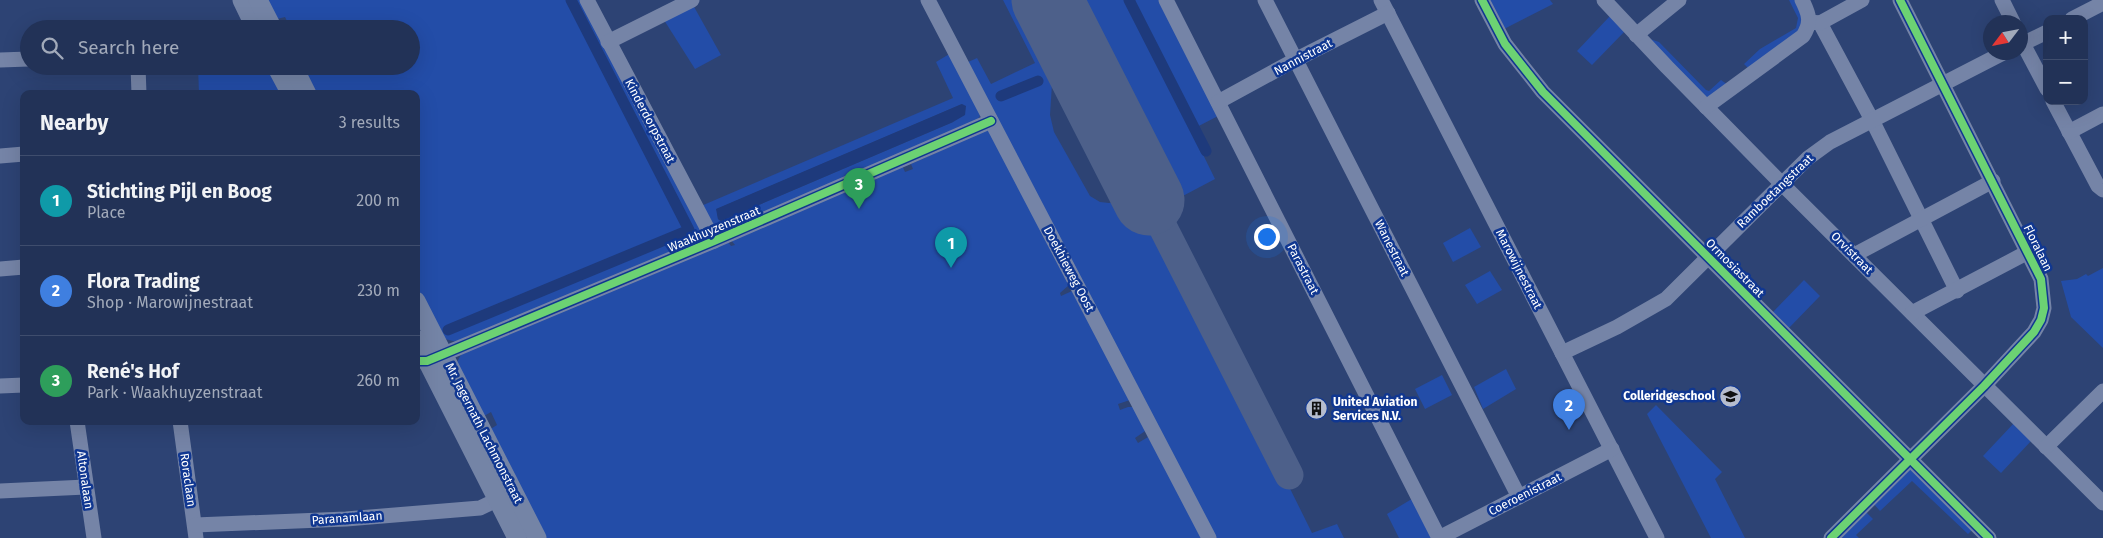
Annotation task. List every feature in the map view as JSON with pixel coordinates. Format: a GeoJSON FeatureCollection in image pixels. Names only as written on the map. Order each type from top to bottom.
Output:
{"type":"FeatureCollection","features":[{"type":"Feature","properties":{"kind":"main road"},"geometry":{"type":"LineString","coordinates":[[242,0],[252,20]]}},
{"type":"Feature","properties":{"kind":"main road"},"geometry":{"type":"LineString","coordinates":[[258,0],[268,20]]}},
{"type":"Feature","properties":{"kind":"main road"},"geometry":{"type":"LineString","coordinates":[[281,75],[289,90]]}},
{"type":"Feature","properties":{"kind":"main road"},"geometry":{"type":"LineString","coordinates":[[297,75],[305,90]]}},
{"type":"Feature","properties":{"kind":"main road","name":"Mr. Jagernath Lachmonstraat"},"geometry":{"type":"LineString","coordinates":[[420,319],[429,359],[517,538]]}},
{"type":"Feature","properties":{"kind":"main road","name":"Mr. Jagernath Lachmonstraat"},"geometry":{"type":"LineString","coordinates":[[420,345],[514,492],[537,538]]}},
{"type":"Feature","properties":{"kind":"street","name":"Kinderdorpstraat"},"geometry":{"type":"LineString","coordinates":[[587,0],[714,241]]}},
{"type":"Feature","properties":{"kind":"street"},"geometry":{"type":"LineString","coordinates":[[608,42],[692,0]]}},
{"type":"Feature","properties":{"kind":"street","name":"Doekhieweg Oost"},"geometry":{"type":"LineString","coordinates":[[928,0],[1209,538]]}},
{"type":"Feature","properties":{"kind":"street","name":"Parastraat"},"geometry":{"type":"LineString","coordinates":[[1166,0],[1439,538]]}},
{"type":"Feature","properties":{"kind":"street","name":"Wanestraat"},"geometry":{"type":"LineString","coordinates":[[1265,0],[1519,497]]}},
{"type":"Feature","properties":{"kind":"street","name":"Ormosiastraat"},"geometry":{"type":"LineString","coordinates":[[1482,0],[1505,44],[1543,92],[1989,538]]}},
{"type":"Feature","properties":{"kind":"street","name":"Orvistraat"},"geometry":{"type":"LineString","coordinates":[[1604,0],[1782,184],[2103,504]]}},
{"type":"Feature","properties":{"kind":"street"},"geometry":{"type":"LineString","coordinates":[[1636,35],[1679,0]]}},
{"type":"Feature","properties":{"kind":"street"},"geometry":{"type":"LineString","coordinates":[[1802,0],[1872,120],[1957,291]]}},
{"type":"Feature","properties":{"kind":"street"},"geometry":{"type":"LineString","coordinates":[[1706,107],[1795,43],[1815,22],[1862,0]]}},
{"type":"Feature","properties":{"kind":"street","name":"Floralaan"},"geometry":{"type":"LineString","coordinates":[[1831,538],[1984,386],[2034,332],[2041,320],[2044,296],[2041,279],[1900,0]]}},
{"type":"Feature","properties":{"kind":"street"},"geometry":{"type":"LineString","coordinates":[[2002,0],[2010,15]]}},
{"type":"Feature","properties":{"kind":"street"},"geometry":{"type":"LineString","coordinates":[[2080,15],[2102,3]]}},
{"type":"Feature","properties":{"kind":"street","name":"Nannistraat"},"geometry":{"type":"LineString","coordinates":[[1218,102],[1296,60],[1385,7]]}},
{"type":"Feature","properties":{"kind":"street","name":"Marowijnestraat"},"geometry":{"type":"LineString","coordinates":[[1385,7],[1657,538]]}},
{"type":"Feature","properties":{"kind":"street"},"geometry":{"type":"LineString","coordinates":[[2028,39],[2043,34]]}},
{"type":"Feature","properties":{"kind":"street"},"geometry":{"type":"LineString","coordinates":[[2028,55],[2043,82]]}},
{"type":"Feature","properties":{"kind":"street"},"geometry":{"type":"LineString","coordinates":[[0,60],[20,59]]}},
{"type":"Feature","properties":{"kind":"street","name":"Ramboetangstraat"},"geometry":{"type":"LineString","coordinates":[[1562,353],[1617,327],[1666,299],[1808,158],[1830,142],[1989,60]]}},
{"type":"Feature","properties":{"kind":"street"},"geometry":{"type":"LineString","coordinates":[[138,75],[138,90]]}},
{"type":"Feature","properties":{"kind":"street"},"geometry":{"type":"LineString","coordinates":[[2055,105],[2098,186],[2103,190]]}},
{"type":"Feature","properties":{"kind":"street"},"geometry":{"type":"LineString","coordinates":[[2069,132],[2103,114]]}},
{"type":"Feature","properties":{"kind":"street","name":"Waakhuyzenstraat"},"geometry":{"type":"LineString","coordinates":[[429,359],[714,241],[991,121]]}},
{"type":"Feature","properties":{"kind":"street"},"geometry":{"type":"LineString","coordinates":[[0,156],[20,154]]}},
{"type":"Feature","properties":{"kind":"street"},"geometry":{"type":"LineString","coordinates":[[1854,255],[1992,181]]}},
{"type":"Feature","properties":{"kind":"street"},"geometry":{"type":"LineString","coordinates":[[1912,313],[2028,252]]}},
{"type":"Feature","properties":{"kind":"street"},"geometry":{"type":"LineString","coordinates":[[0,269],[20,267]]}},
{"type":"Feature","properties":{"kind":"street"},"geometry":{"type":"LineString","coordinates":[[0,386],[20,385]]}},
{"type":"Feature","properties":{"kind":"street"},"geometry":{"type":"LineString","coordinates":[[2046,447],[2103,392]]}},
{"type":"Feature","properties":{"kind":"street","name":"Altonalaan"},"geometry":{"type":"LineString","coordinates":[[78,425],[94,538]]}},
{"type":"Feature","properties":{"kind":"street","name":"Roraclaan"},"geometry":{"type":"LineString","coordinates":[[181,425],[196,531]]}},
{"type":"Feature","properties":{"kind":"street","name":"Coeroenistraat"},"geometry":{"type":"LineString","coordinates":[[1439,538],[1612,449]]}},
{"type":"Feature","properties":{"kind":"street"},"geometry":{"type":"LineString","coordinates":[[0,492],[86,487]]}},
{"type":"Feature","properties":{"kind":"street","name":"Paranamlaan"},"geometry":{"type":"LineString","coordinates":[[196,531],[480,508],[514,492]]}},
{"type":"Feature","properties":{"kind":"shaded area"},"geometry":{"type":"Polygon","coordinates":[[[266,0],[581,0],[704,234],[701,240],[457,342],[441,338],[420,299],[420,90],[313,90],[306,75],[420,75],[420,20],[286,20],[285,17],[277,19],[266,0]]]}},
{"type":"Feature","properties":{"kind":"shaded area"},"geometry":{"type":"Polygon","coordinates":[[[1003,0],[1028,0],[1054,53],[1050,115],[1054,132],[1090,196],[1100,202],[1109,203],[1131,200],[1143,215],[1250,428],[1258,424],[1312,533],[1337,524],[1344,538],[1214,538],[966,63],[977,58],[991,84],[1035,63],[1003,0]]]}},
{"type":"Feature","properties":{"kind":"shaded area"},"geometry":{"type":"Polygon","coordinates":[[[1079,0],[1128,0],[1130,3],[1136,0],[1161,0],[1220,115],[1191,130],[1215,179],[1179,198],[1079,0]]]}},
{"type":"Feature","properties":{"kind":"shaded area"},"geometry":{"type":"Polygon","coordinates":[[[1488,0],[1550,0],[1553,4],[1504,29],[1488,0]]]}},
{"type":"Feature","properties":{"kind":"shaded area"},"geometry":{"type":"Polygon","coordinates":[[[1789,0],[1797,0],[1804,27],[1748,68],[1744,64],[1760,49],[1796,28],[1798,18],[1789,0]]]}},
{"type":"Feature","properties":{"kind":"shaded area"},"geometry":{"type":"Polygon","coordinates":[[[693,5],[721,55],[695,69],[664,20],[693,5]]]}},
{"type":"Feature","properties":{"kind":"shaded area"},"geometry":{"type":"Polygon","coordinates":[[[1610,16],[1625,31],[1592,65],[1577,51],[1610,16]]]}},
{"type":"Feature","properties":{"kind":"shaded area"},"geometry":{"type":"Polygon","coordinates":[[[1647,38],[1659,42],[1706,90],[1709,91],[1721,80],[1728,85],[1706,98],[1647,38]]]}},
{"type":"Feature","properties":{"kind":"shaded area"},"geometry":{"type":"Polygon","coordinates":[[[951,53],[979,107],[980,116],[976,122],[716,232],[701,206],[953,98],[936,62],[951,53]],[[962,104],[717,209],[718,219],[721,221],[953,122],[962,104]]]}},
{"type":"Feature","properties":{"kind":"shaded area"},"geometry":{"type":"Polygon","coordinates":[[[198,75],[274,75],[283,90],[199,90],[198,75]]]}},
{"type":"Feature","properties":{"kind":"shaded area"},"geometry":{"type":"Polygon","coordinates":[[[962,104],[966,106],[965,115],[953,122],[721,221],[718,219],[716,209],[962,104]]]}},
{"type":"Feature","properties":{"kind":"shaded area"},"geometry":{"type":"Polygon","coordinates":[[[987,130],[991,132],[1069,285],[1060,293],[1061,296],[1072,291],[1130,400],[1118,404],[1120,410],[1134,407],[1148,429],[1135,438],[1138,443],[1148,437],[1204,538],[542,538],[489,430],[497,425],[491,412],[484,416],[457,362],[462,353],[726,239],[731,246],[735,245],[731,240],[901,163],[905,172],[913,169],[911,164],[987,130]]]}},
{"type":"Feature","properties":{"kind":"shaded area"},"geometry":{"type":"Polygon","coordinates":[[[1470,228],[1481,247],[1453,262],[1443,243],[1470,228]]]}},
{"type":"Feature","properties":{"kind":"shaded area"},"geometry":{"type":"Polygon","coordinates":[[[2103,268],[2103,348],[2071,317],[2061,281],[2077,279],[2086,274],[2088,276],[2103,268]]]}},
{"type":"Feature","properties":{"kind":"shaded area"},"geometry":{"type":"Polygon","coordinates":[[[1490,271],[1502,290],[1477,304],[1465,285],[1490,271]]]}},
{"type":"Feature","properties":{"kind":"shaded area"},"geometry":{"type":"Polygon","coordinates":[[[1804,280],[1820,296],[1787,330],[1771,314],[1804,280]]]}},
{"type":"Feature","properties":{"kind":"shaded area"},"geometry":{"type":"Polygon","coordinates":[[[1506,369],[1516,389],[1483,409],[1474,387],[1506,369]]]}},
{"type":"Feature","properties":{"kind":"shaded area"},"geometry":{"type":"Polygon","coordinates":[[[1442,375],[1452,395],[1425,409],[1415,389],[1442,375]]]}},
{"type":"Feature","properties":{"kind":"shaded area"},"geometry":{"type":"Polygon","coordinates":[[[1656,405],[1722,472],[1715,479],[1745,538],[1711,538],[1647,414],[1656,405]]]}},
{"type":"Feature","properties":{"kind":"shaded area"},"geometry":{"type":"Polygon","coordinates":[[[2014,423],[2032,440],[2001,473],[1983,456],[2014,423]]]}},
{"type":"Feature","properties":{"kind":"shaded area"},"geometry":{"type":"Polygon","coordinates":[[[1912,469],[1973,529],[1968,534],[1912,481],[1880,511],[1873,503],[1908,470],[1912,469]]]}},
{"type":"Feature","properties":{"kind":"shaded area"},"geometry":{"type":"Polygon","coordinates":[[[1415,497],[1434,538],[1399,538],[1387,514],[1415,497]]]}},
{"type":"Feature","properties":{"kind":"shaded area"},"geometry":{"type":"Polygon","coordinates":[[[1866,512],[1873,519],[1856,535],[1859,538],[1839,538],[1866,512]]]}},
{"type":"Feature","properties":{"kind":"waterway"},"geometry":{"type":"LineString","coordinates":[[448,330],[689,230],[571,0]]}},
{"type":"Feature","properties":{"kind":"waterway"},"geometry":{"type":"LineString","coordinates":[[1129,0],[1206,151]]}},
{"type":"Feature","properties":{"kind":"waterway"},"geometry":{"type":"LineString","coordinates":[[1001,96],[1038,81]]}},
{"type":"Feature","properties":{"kind":"taxiway"},"geometry":{"type":"LineString","coordinates":[[1149,200],[1289,475]]}},
{"type":"Feature","properties":{"kind":"runway"},"geometry":{"type":"LineString","coordinates":[[1047,0],[1149,200]]}},
{"type":"Feature","properties":{"kind":"cycle path"},"geometry":{"type":"LineString","coordinates":[[1482,0],[1505,44],[1543,92],[1989,538]]}},
{"type":"Feature","properties":{"kind":"cycle path"},"geometry":{"type":"LineString","coordinates":[[1831,538],[1984,386],[2034,332],[2041,320],[2044,308],[2041,279],[1900,0]]}},
{"type":"Feature","properties":{"kind":"cycle path"},"geometry":{"type":"LineString","coordinates":[[420,361],[427,361],[714,241],[991,121]]}},
{"type":"Feature","properties":{"kind":"place","name":"René's Hof"},"geometry":{"type":"Point","coordinates":[859,209]}},
{"type":"Feature","properties":{"kind":"place","name":"Stichting Pijl en Boog"},"geometry":{"type":"Point","coordinates":[951,268]}},
{"type":"Feature","properties":{"kind":"place","name":"Colleridgeschool"},"geometry":{"type":"Point","coordinates":[1731,396]}},
{"type":"Feature","properties":{"kind":"place","name":"United Aviation Services N.V."},"geometry":{"type":"Point","coordinates":[1317,409]}},
{"type":"Feature","properties":{"kind":"place","name":"Flora Trading"},"geometry":{"type":"Point","coordinates":[1569,430]}}]}
